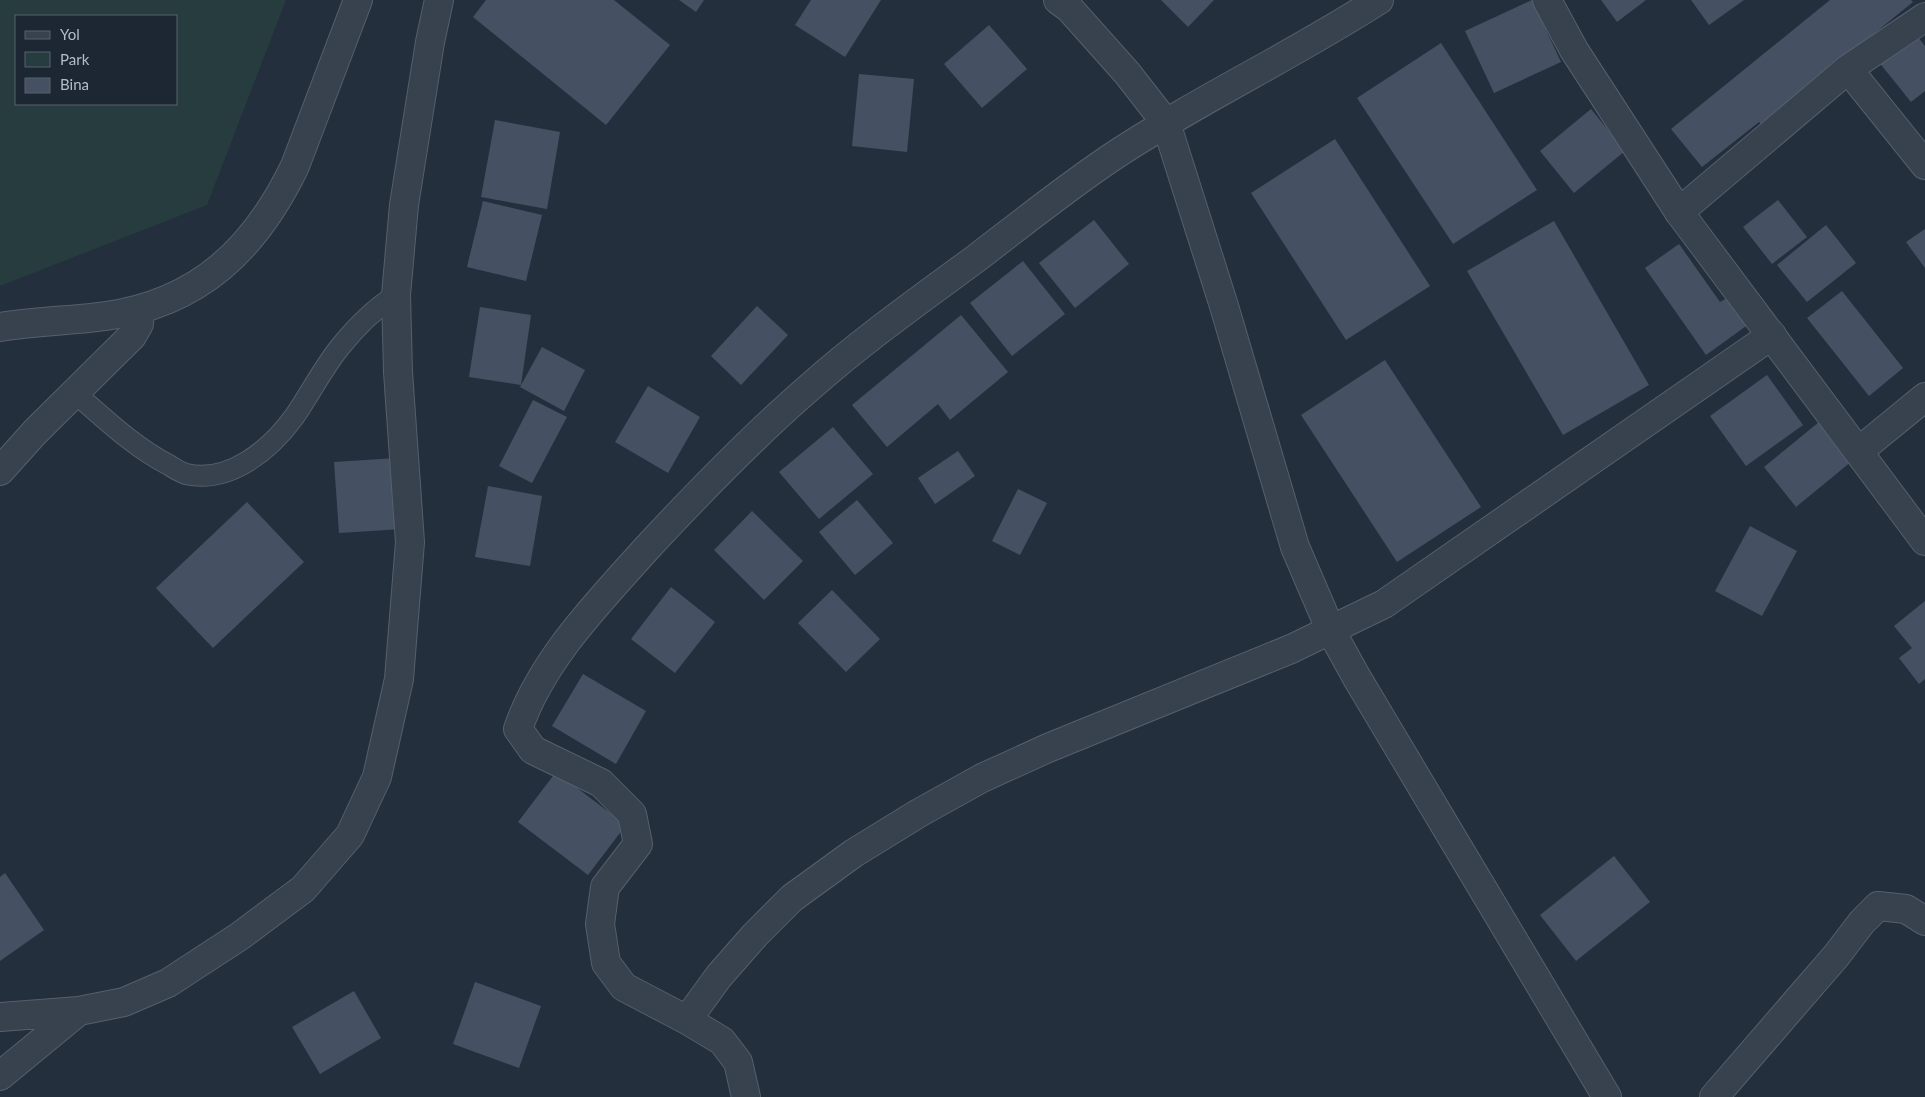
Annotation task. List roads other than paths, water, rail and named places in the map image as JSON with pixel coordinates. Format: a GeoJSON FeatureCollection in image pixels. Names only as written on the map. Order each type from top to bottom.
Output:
{"type":"FeatureCollection","features":[{"type":"Feature","properties":{"kind":"street"},"geometry":{"type":"LineString","coordinates":[[0,327],[106,316],[140,310],[192,289],[218,271],[262,224],[283,192],[296,166],[358,0]]}},
{"type":"Feature","properties":{"kind":"street"},"geometry":{"type":"LineString","coordinates":[[0,1017],[79,1011],[124,1002],[168,983],[240,936],[303,888],[350,835],[377,776],[400,679],[410,542],[398,372],[396,295],[404,205],[430,42],[439,0]]}},
{"type":"Feature","properties":{"kind":"street"},"geometry":{"type":"LineString","coordinates":[[1058,0],[1069,8],[1127,73],[1166,123],[1224,306],[1295,547],[1331,631],[1357,678],[1607,1097]]}},
{"type":"Feature","properties":{"kind":"street"},"geometry":{"type":"LineString","coordinates":[[746,1097],[738,1062],[722,1041],[624,987],[606,963],[600,924],[605,886],[638,844],[632,814],[601,783],[533,750],[518,729],[525,709],[548,668],[592,610],[676,517],[747,443],[812,385],[875,334],[1110,159],[1166,123],[1379,0]]}},
{"type":"Feature","properties":{"kind":"street"},"geometry":{"type":"LineString","coordinates":[[1547,0],[1574,50],[1679,212],[1925,541]]}},
{"type":"Feature","properties":{"kind":"street"},"geometry":{"type":"LineString","coordinates":[[1679,212],[1848,69],[1925,17]]}},
{"type":"Feature","properties":{"kind":"street"},"geometry":{"type":"LineString","coordinates":[[1848,69],[1925,165]]}},
{"type":"Feature","properties":{"kind":"street"},"geometry":{"type":"LineString","coordinates":[[0,471],[35,432],[132,336],[138,324],[140,310]]}},
{"type":"Feature","properties":{"kind":"street"},"geometry":{"type":"LineString","coordinates":[[686,1020],[737,955],[792,898],[854,853],[919,813],[982,778],[1048,748],[1291,649],[1384,604],[1772,335]]}},
{"type":"Feature","properties":{"kind":"street"},"geometry":{"type":"LineString","coordinates":[[1859,451],[1925,397]]}},
{"type":"Feature","properties":{"kind":"street"},"geometry":{"type":"LineString","coordinates":[[1714,1097],[1836,956],[1862,922],[1878,906],[1906,909],[1925,922]]}},
{"type":"Feature","properties":{"kind":"street"},"geometry":{"type":"LineString","coordinates":[[0,1076],[79,1011]]}},
{"type":"Feature","properties":{"kind":"lane"},"geometry":{"type":"LineString","coordinates":[[75,393],[129,439],[159,460],[185,474],[209,476],[231,471],[252,459],[275,438],[293,418],[340,348],[371,314],[396,295]]}}]}
